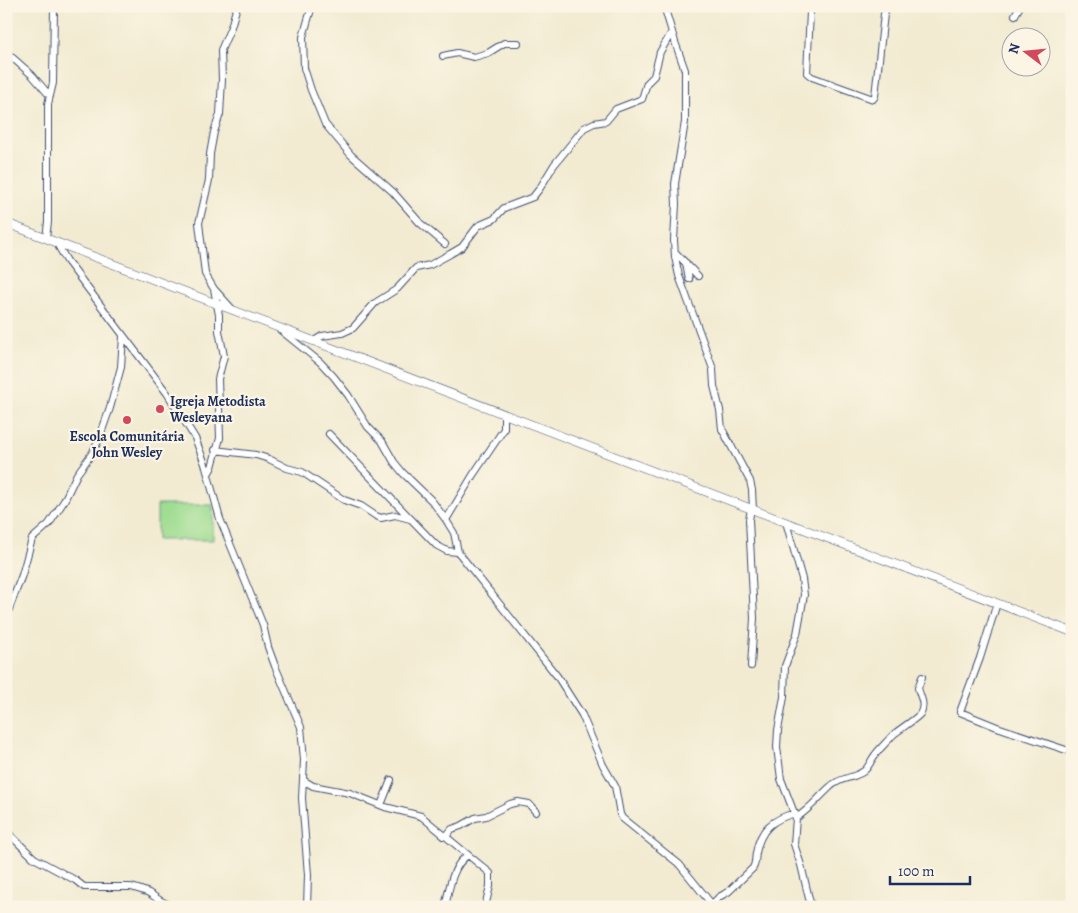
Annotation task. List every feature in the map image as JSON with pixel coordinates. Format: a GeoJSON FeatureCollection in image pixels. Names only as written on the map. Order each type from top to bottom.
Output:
{"type":"FeatureCollection","features":[{"type":"Feature","properties":{"kind":"street"},"geometry":{"type":"LineString","coordinates":[[46,238],[48,222],[48,117],[53,83],[54,6]]}},
{"type":"Feature","properties":{"kind":"street"},"geometry":{"type":"LineString","coordinates":[[208,474],[212,467],[215,450],[220,438],[218,379],[224,356],[220,331],[224,308],[205,274],[199,223],[209,180],[210,154],[214,132],[220,114],[222,80],[220,50],[231,27],[237,6]]}},
{"type":"Feature","properties":{"kind":"street"},"geometry":{"type":"LineString","coordinates":[[312,6],[303,37],[304,68],[325,124],[351,155],[393,192],[420,223],[445,244]]}},
{"type":"Feature","properties":{"kind":"street"},"geometry":{"type":"LineString","coordinates":[[693,6],[664,7],[685,70],[685,122],[675,184],[675,252],[679,276],[713,369],[714,386],[720,410],[720,424],[750,481],[752,490],[752,509],[749,526],[754,618],[751,666]]}},
{"type":"Feature","properties":{"kind":"street"},"geometry":{"type":"LineString","coordinates":[[810,8],[807,73],[812,77],[873,99],[875,96],[884,14],[887,6]]}},
{"type":"Feature","properties":{"kind":"street"},"geometry":{"type":"LineString","coordinates":[[1015,15],[1020,6]]}},
{"type":"Feature","properties":{"kind":"street"},"geometry":{"type":"LineString","coordinates":[[314,341],[322,336],[345,332],[353,328],[375,303],[397,289],[416,268],[430,265],[462,247],[478,226],[494,219],[504,208],[535,195],[554,165],[584,128],[594,122],[606,120],[616,109],[642,99],[647,83],[654,76],[660,52],[672,32]]}},
{"type":"Feature","properties":{"kind":"street"},"geometry":{"type":"LineString","coordinates":[[443,56],[457,52],[474,57],[488,53],[504,43],[518,43]]}},
{"type":"Feature","properties":{"kind":"street"},"geometry":{"type":"LineString","coordinates":[[6,52],[32,75],[50,96]]}},
{"type":"Feature","properties":{"kind":"street"},"geometry":{"type":"LineString","coordinates":[[6,223],[1072,632]]}},
{"type":"Feature","properties":{"kind":"street"},"geometry":{"type":"LineString","coordinates":[[56,242],[67,261],[122,336],[167,393],[195,438],[208,474],[220,519],[263,625],[268,647],[301,727],[304,760],[302,798],[308,875],[308,907]]}},
{"type":"Feature","properties":{"kind":"street"},"geometry":{"type":"LineString","coordinates":[[675,252],[698,276]]}},
{"type":"Feature","properties":{"kind":"street"},"geometry":{"type":"LineString","coordinates":[[686,264],[689,279]]}},
{"type":"Feature","properties":{"kind":"street"},"geometry":{"type":"LineString","coordinates":[[214,289],[224,308]]}},
{"type":"Feature","properties":{"kind":"street"},"geometry":{"type":"LineString","coordinates":[[276,327],[320,362],[334,377],[368,427],[382,441],[394,462],[432,501],[446,520],[453,530],[458,552],[558,676],[582,715],[603,765],[615,786],[622,818],[679,864],[713,905],[719,897],[728,892],[753,868],[760,838],[770,824],[782,816],[795,815],[820,798],[837,781],[862,772],[893,736],[910,721],[917,718],[923,705],[918,688],[922,677]]}},
{"type":"Feature","properties":{"kind":"street"},"geometry":{"type":"LineString","coordinates":[[6,617],[22,575],[32,539],[49,524],[64,502],[77,474],[93,452],[99,439],[121,367],[122,336]]}},
{"type":"Feature","properties":{"kind":"street"},"geometry":{"type":"LineString","coordinates":[[446,520],[504,429],[504,414]]}},
{"type":"Feature","properties":{"kind":"street"},"geometry":{"type":"LineString","coordinates":[[329,434],[436,545],[447,551],[458,552]]}},
{"type":"Feature","properties":{"kind":"street"},"geometry":{"type":"LineString","coordinates":[[215,450],[256,455],[269,459],[287,468],[302,472],[344,500],[361,506],[376,516],[381,518],[395,515],[410,519]]}},
{"type":"Feature","properties":{"kind":"street"},"geometry":{"type":"LineString","coordinates":[[786,522],[802,579],[804,595],[797,634],[785,666],[784,698],[778,738],[781,779],[795,815],[794,844],[802,865],[810,905],[818,907]]}},
{"type":"Feature","properties":{"kind":"street"},"geometry":{"type":"LineString","coordinates":[[997,603],[980,658],[960,712],[1072,752]]}},
{"type":"Feature","properties":{"kind":"street"},"geometry":{"type":"LineString","coordinates":[[303,780],[313,786],[360,796],[381,805],[421,816],[491,876],[485,907]]}},
{"type":"Feature","properties":{"kind":"street"},"geometry":{"type":"LineString","coordinates":[[381,805],[391,780]]}},
{"type":"Feature","properties":{"kind":"street"},"geometry":{"type":"LineString","coordinates":[[443,836],[447,835],[452,829],[475,818],[486,816],[512,803],[526,803],[536,812]]}},
{"type":"Feature","properties":{"kind":"street"},"geometry":{"type":"LineString","coordinates":[[1070,823],[1072,809]]}},
{"type":"Feature","properties":{"kind":"street"},"geometry":{"type":"LineString","coordinates":[[6,831],[34,858],[75,880],[84,887],[130,886],[138,888],[142,892],[146,892],[168,905],[182,907]]}},
{"type":"Feature","properties":{"kind":"street"},"geometry":{"type":"LineString","coordinates":[[444,907],[450,883],[461,860],[461,850]]}},
{"type":"Feature","properties":{"kind":"street"},"geometry":{"type":"LineString","coordinates":[[461,860],[468,855]]}},
{"type":"Feature","properties":{"kind":"green space"},"geometry":{"type":"Polygon","coordinates":[[[157,505],[213,505],[213,540],[157,540],[157,505]]]}},
{"type":"Feature","properties":{"kind":"place","name":"Igreja Metodista Wesleyana"},"geometry":{"type":"Point","coordinates":[160,409]}},
{"type":"Feature","properties":{"kind":"place","name":"Escola Comunitária John Wesley"},"geometry":{"type":"Point","coordinates":[127,420]}}]}
